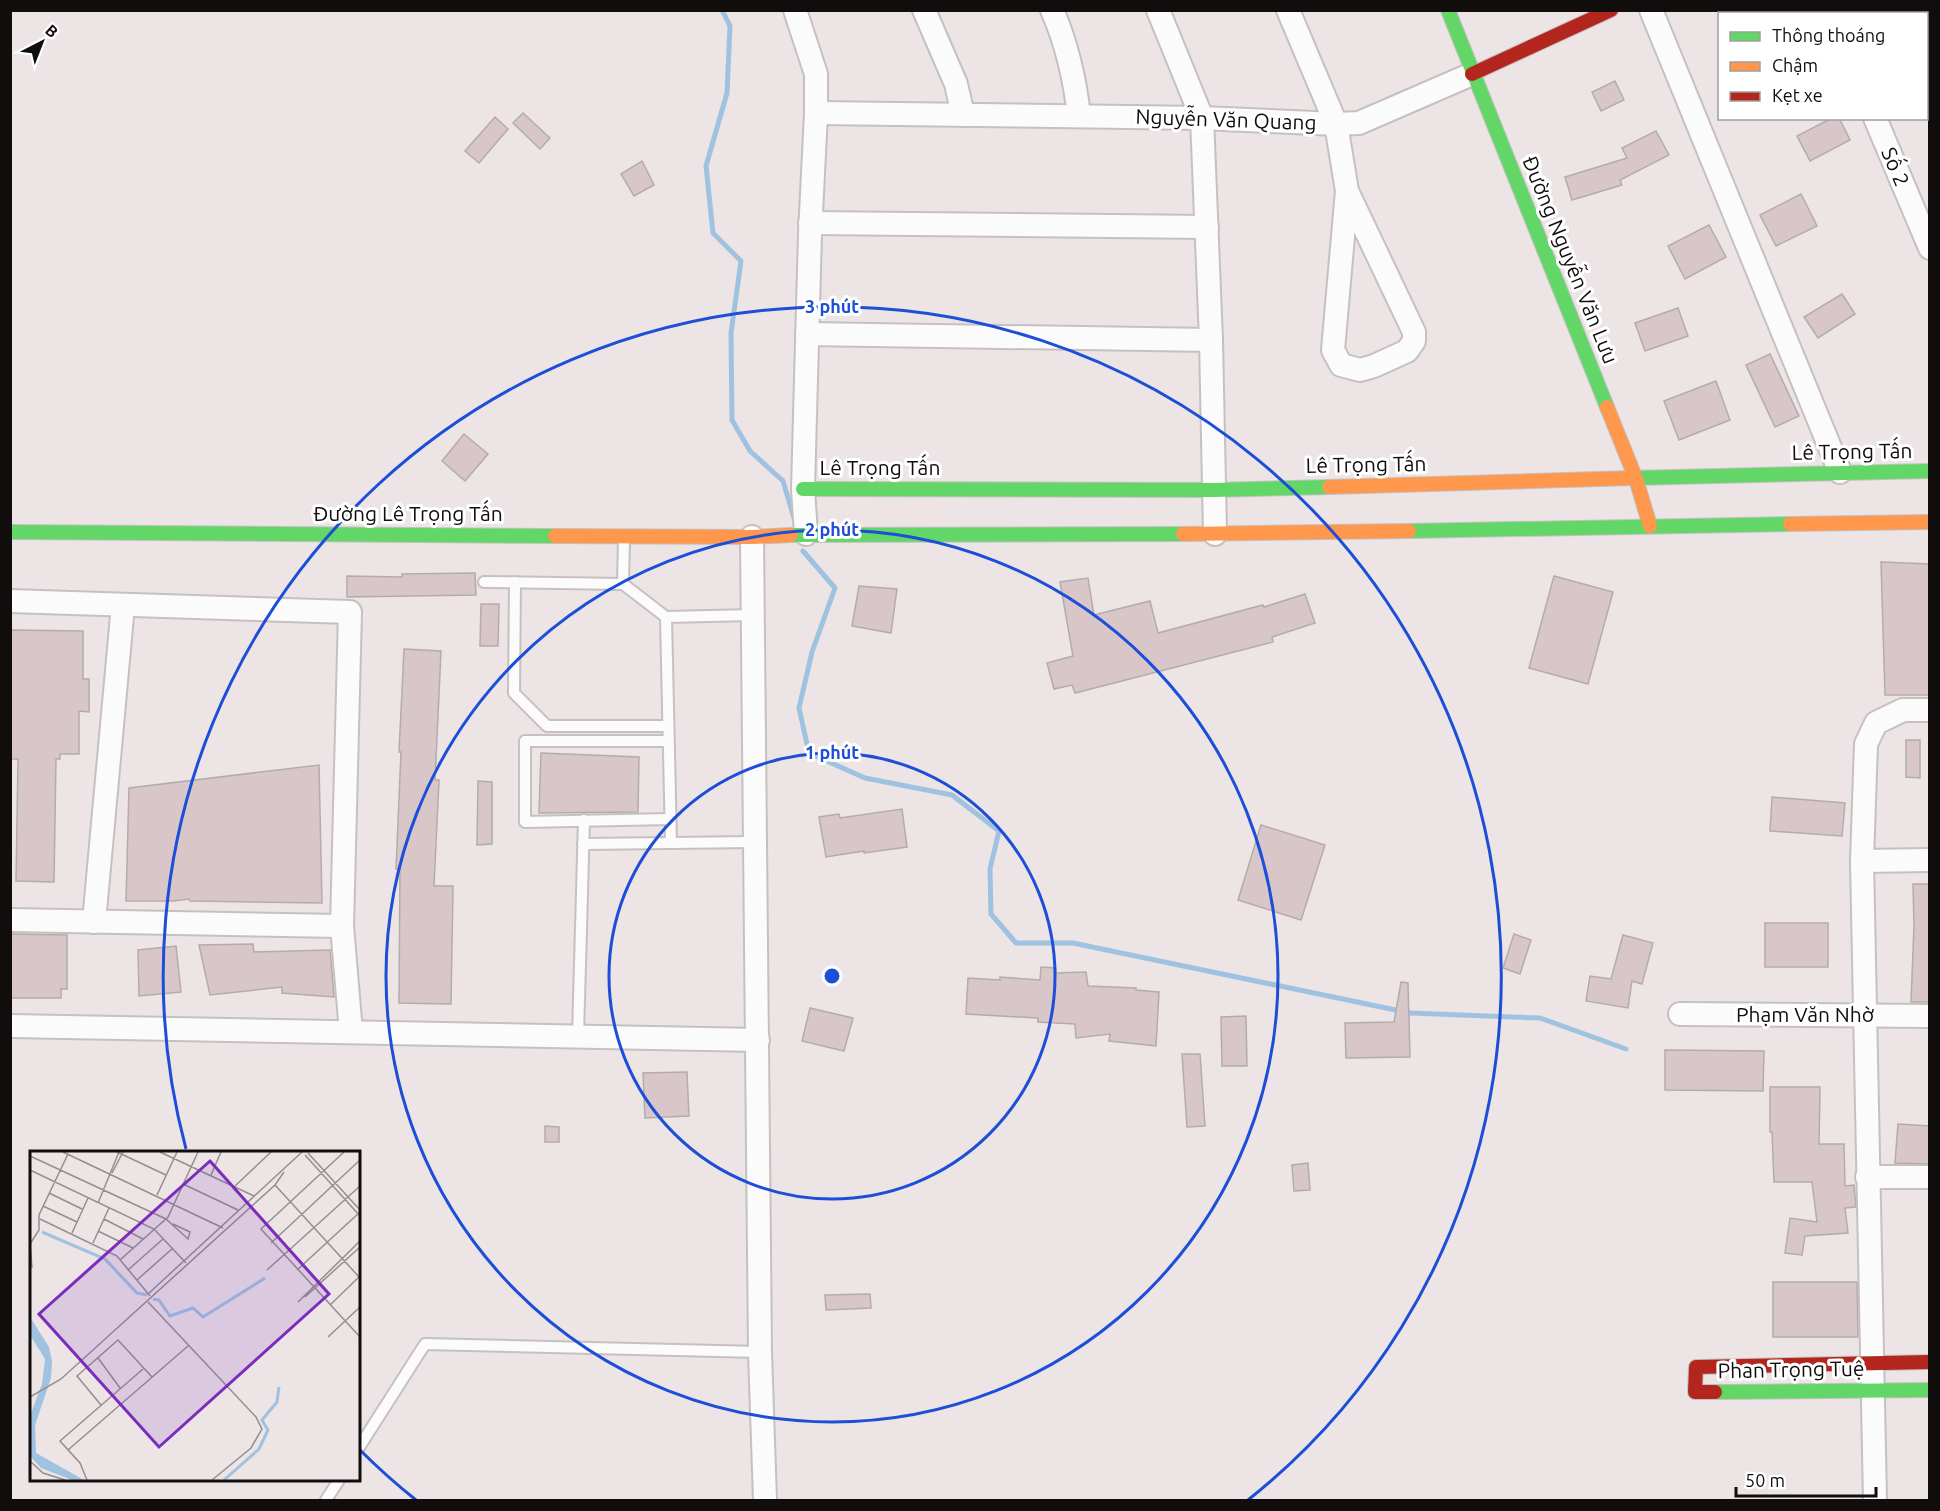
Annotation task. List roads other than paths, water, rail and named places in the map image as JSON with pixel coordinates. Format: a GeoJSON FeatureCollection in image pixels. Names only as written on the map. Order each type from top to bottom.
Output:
{"type":"FeatureCollection","features":[{"type":"Feature","properties":{"kind":"street"},"geometry":{"type":"LineString","coordinates":[[795,10],[816,74],[803,489],[806,534],[1215,534],[1929,522]]}},
{"type":"Feature","properties":{"kind":"street"},"geometry":{"type":"LineString","coordinates":[[924,10],[956,84],[963,115]]}},
{"type":"Feature","properties":{"kind":"street"},"geometry":{"type":"LineString","coordinates":[[1052,10],[1062,32],[1076,91],[1079,116]]}},
{"type":"Feature","properties":{"kind":"street"},"geometry":{"type":"LineString","coordinates":[[1158,10],[1202,118],[1211,340],[1215,534]]}},
{"type":"Feature","properties":{"kind":"street"},"geometry":{"type":"LineString","coordinates":[[1288,10],[1336,124],[1347,191],[1333,351],[1341,365],[1360,370],[1407,351],[1414,341],[1414,332],[1347,191]]}},
{"type":"Feature","properties":{"kind":"street","name":"Đường Nguyễn Văn Lưu"},"geometry":{"type":"LineString","coordinates":[[1448,10],[1636,479],[1650,526]]}},
{"type":"Feature","properties":{"kind":"street","name":"Nguyễn Văn Quang"},"geometry":{"type":"LineString","coordinates":[[816,112],[1202,118],[1359,123],[1611,10]]}},
{"type":"Feature","properties":{"kind":"street"},"geometry":{"type":"LineString","coordinates":[[1651,10],[1840,472]]}},
{"type":"Feature","properties":{"kind":"street","name":"Số 2"},"geometry":{"type":"LineString","coordinates":[[1876,120],[1929,248]]}},
{"type":"Feature","properties":{"kind":"street"},"geometry":{"type":"LineString","coordinates":[[810,223],[1207,227]]}},
{"type":"Feature","properties":{"kind":"street"},"geometry":{"type":"LineString","coordinates":[[807,334],[1211,340]]}},
{"type":"Feature","properties":{"kind":"street","name":"Lê Trọng Tấn"},"geometry":{"type":"LineString","coordinates":[[803,489],[1214,490],[1929,471]]}},
{"type":"Feature","properties":{"kind":"street","name":"Đường Lê Trọng Tấn"},"geometry":{"type":"LineString","coordinates":[[10,532],[752,537],[806,534]]}},
{"type":"Feature","properties":{"kind":"street"},"geometry":{"type":"LineString","coordinates":[[752,537],[760,1352],[765,1500]]}},
{"type":"Feature","properties":{"kind":"street"},"geometry":{"type":"LineString","coordinates":[[10,601],[350,612],[342,926],[351,1032]]}},
{"type":"Feature","properties":{"kind":"street"},"geometry":{"type":"LineString","coordinates":[[94,922],[123,605]]}},
{"type":"Feature","properties":{"kind":"street"},"geometry":{"type":"LineString","coordinates":[[1875,1500],[1862,861],[1866,744],[1876,723],[1903,710],[1929,710]]}},
{"type":"Feature","properties":{"kind":"street"},"geometry":{"type":"LineString","coordinates":[[1862,861],[1929,860]]}},
{"type":"Feature","properties":{"kind":"street"},"geometry":{"type":"LineString","coordinates":[[10,920],[342,926]]}},
{"type":"Feature","properties":{"kind":"street","name":"Phạm Văn Nhờ"},"geometry":{"type":"LineString","coordinates":[[1680,1014],[1929,1016]]}},
{"type":"Feature","properties":{"kind":"street"},"geometry":{"type":"LineString","coordinates":[[10,1026],[758,1040]]}},
{"type":"Feature","properties":{"kind":"street"},"geometry":{"type":"LineString","coordinates":[[1867,1177],[1929,1176]]}},
{"type":"Feature","properties":{"kind":"street","name":"Phan Trọng Tuệ"},"geometry":{"type":"LineString","coordinates":[[1929,1362],[1696,1367],[1695,1392],[1929,1390]]}},
{"type":"Feature","properties":{"kind":"lane"},"geometry":{"type":"LineString","coordinates":[[623,584],[624,536]]}},
{"type":"Feature","properties":{"kind":"lane"},"geometry":{"type":"LineString","coordinates":[[484,582],[623,584],[666,617],[753,615]]}},
{"type":"Feature","properties":{"kind":"lane"},"geometry":{"type":"LineString","coordinates":[[515,582],[514,693],[547,726],[668,726]]}},
{"type":"Feature","properties":{"kind":"lane"},"geometry":{"type":"LineString","coordinates":[[666,617],[670,843]]}},
{"type":"Feature","properties":{"kind":"lane"},"geometry":{"type":"LineString","coordinates":[[668,741],[525,741],[525,822],[670,819]]}},
{"type":"Feature","properties":{"kind":"lane"},"geometry":{"type":"LineString","coordinates":[[578,1036],[584,820]]}},
{"type":"Feature","properties":{"kind":"lane"},"geometry":{"type":"LineString","coordinates":[[583,844],[755,842]]}},
{"type":"Feature","properties":{"kind":"lane"},"geometry":{"type":"LineString","coordinates":[[360,1446],[425,1344],[760,1352]]}},
{"type":"Feature","properties":{"kind":"lane"},"geometry":{"type":"LineString","coordinates":[[326,1500],[338,1481]]}},
{"type":"Feature","properties":{"kind":"waterway"},"geometry":{"type":"LineString","coordinates":[[722,10],[730,26],[727,93],[706,166],[713,233],[741,261],[731,333],[732,420],[750,451],[783,481],[794,518]]}},
{"type":"Feature","properties":{"kind":"waterway"},"geometry":{"type":"LineString","coordinates":[[803,551],[835,588],[812,652],[799,708],[809,753],[865,778],[952,795],[999,831],[990,869],[991,914],[1016,943],[1073,943],[1410,1013],[1540,1018],[1626,1049]]}}]}
